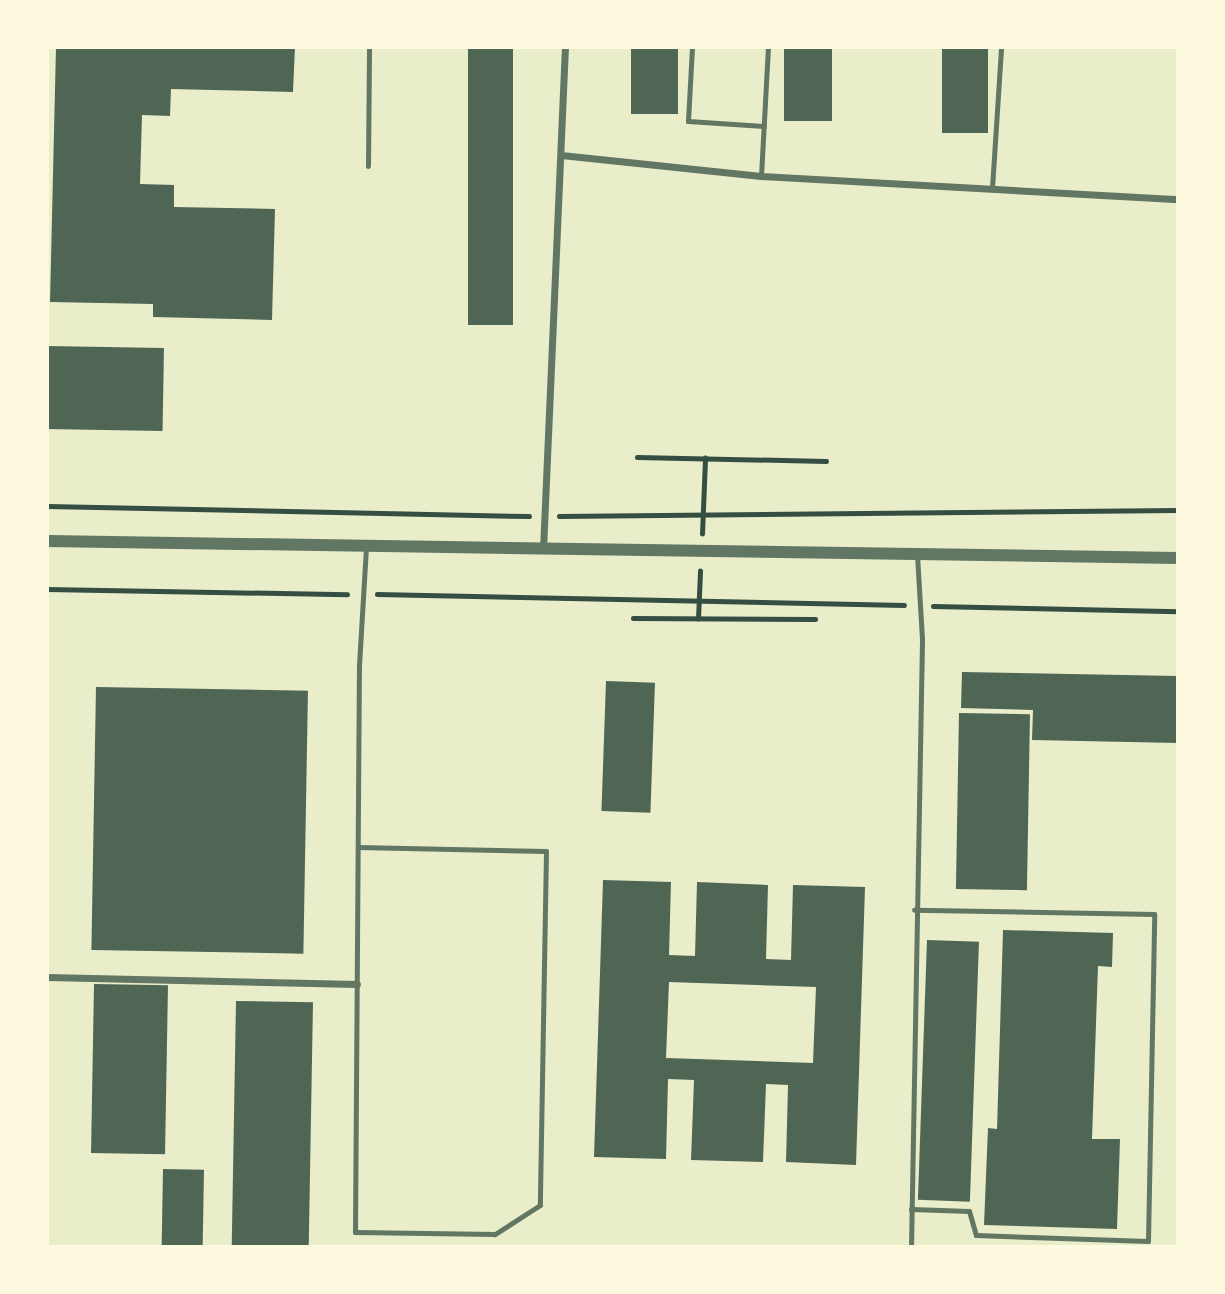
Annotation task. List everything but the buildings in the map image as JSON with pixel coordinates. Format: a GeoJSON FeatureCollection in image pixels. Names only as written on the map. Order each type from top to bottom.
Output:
{"type":"FeatureCollection","features":[{"type":"Feature","properties":{"kind":"street"},"geometry":{"type":"LineString","coordinates":[[543,551],[565,47]]}},
{"type":"Feature","properties":{"kind":"street"},"geometry":{"type":"LineString","coordinates":[[561,155],[761,176],[1178,199]]}},
{"type":"Feature","properties":{"kind":"street"},"geometry":{"type":"LineString","coordinates":[[47,541],[366,544],[543,551],[1178,558]]}},
{"type":"Feature","properties":{"kind":"street"},"geometry":{"type":"LineString","coordinates":[[47,977],[358,984]]}},
{"type":"Feature","properties":{"kind":"lane"},"geometry":{"type":"LineString","coordinates":[[368,166],[369,47]]}},
{"type":"Feature","properties":{"kind":"lane"},"geometry":{"type":"LineString","coordinates":[[692,47],[688,121],[764,127]]}},
{"type":"Feature","properties":{"kind":"lane"},"geometry":{"type":"LineString","coordinates":[[761,176],[768,47]]}},
{"type":"Feature","properties":{"kind":"lane"},"geometry":{"type":"LineString","coordinates":[[992,188],[1001,47]]}},
{"type":"Feature","properties":{"kind":"lane"},"geometry":{"type":"LineString","coordinates":[[358,847],[546,851],[540,1205],[495,1234],[355,1232],[358,847],[366,544]]}},
{"type":"Feature","properties":{"kind":"lane"},"geometry":{"type":"LineString","coordinates":[[911,1247],[917,556]]}},
{"type":"Feature","properties":{"kind":"lane"},"geometry":{"type":"LineString","coordinates":[[911,1209],[969,1211],[975,1235],[1148,1241],[1154,914],[914,910]]}},
{"type":"Feature","properties":{"kind":"path"},"geometry":{"type":"LineString","coordinates":[[637,457],[825,461]]}},
{"type":"Feature","properties":{"kind":"path"},"geometry":{"type":"LineString","coordinates":[[47,506],[545,516],[1178,510]]}},
{"type":"Feature","properties":{"kind":"path"},"geometry":{"type":"LineString","coordinates":[[47,589],[1178,611]]}},
{"type":"Feature","properties":{"kind":"path"},"geometry":{"type":"LineString","coordinates":[[633,618],[815,619]]}}]}
